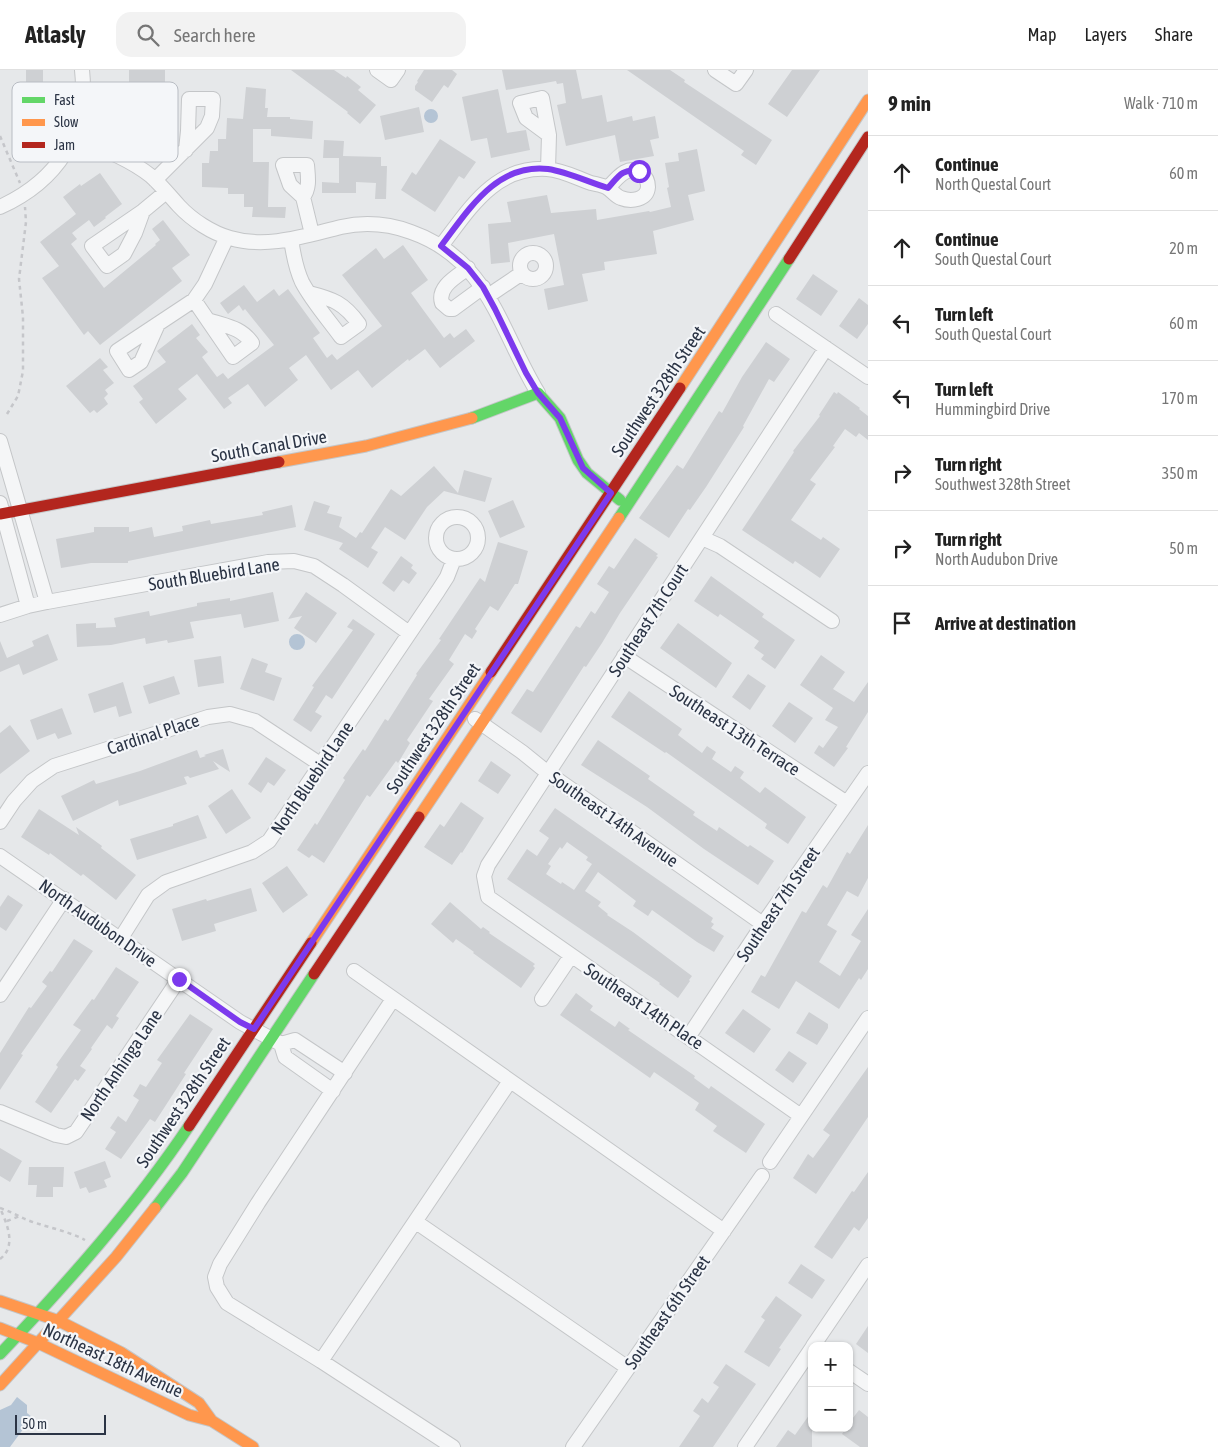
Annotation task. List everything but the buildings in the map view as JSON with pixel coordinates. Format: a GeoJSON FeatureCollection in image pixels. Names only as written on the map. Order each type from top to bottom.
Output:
{"type":"FeatureCollection","features":[{"type":"Feature","properties":{"kind":"street"},"geometry":{"type":"LineString","coordinates":[[378,70],[395,75]]}},
{"type":"Feature","properties":{"kind":"street"},"geometry":{"type":"LineString","coordinates":[[715,70],[736,84],[746,70]]}},
{"type":"Feature","properties":{"kind":"street","name":"Southwest 328th Street"},"geometry":{"type":"LineString","coordinates":[[0,1354],[110,1234],[150,1182],[727,319],[868,100]]}},
{"type":"Feature","properties":{"kind":"street"},"geometry":{"type":"LineString","coordinates":[[548,169],[549,135]]}},
{"type":"Feature","properties":{"kind":"street","name":"Southwest 328th Street"},"geometry":{"type":"LineString","coordinates":[[0,1385],[116,1257],[160,1202],[276,1042],[482,724],[750,321],[868,137]]}},
{"type":"Feature","properties":{"kind":"street"},"geometry":{"type":"LineString","coordinates":[[178,158],[186,150]]}},
{"type":"Feature","properties":{"kind":"street"},"geometry":{"type":"LineString","coordinates":[[0,207],[23,195],[43,180],[59,162]]}},
{"type":"Feature","properties":{"kind":"street"},"geometry":{"type":"LineString","coordinates":[[129,162],[155,180],[189,214],[227,237],[258,243],[291,239],[359,224],[402,229],[429,239],[441,246],[468,268],[485,291],[526,373],[538,393],[560,418],[583,468],[611,493],[628,504]]}},
{"type":"Feature","properties":{"kind":"street"},"geometry":{"type":"LineString","coordinates":[[155,180],[174,162]]}},
{"type":"Feature","properties":{"kind":"street"},"geometry":{"type":"LineString","coordinates":[[441,246],[478,198],[494,184],[517,173],[548,169],[608,188]]}},
{"type":"Feature","properties":{"kind":"street"},"geometry":{"type":"LineString","coordinates":[[143,212],[166,192]]}},
{"type":"Feature","properties":{"kind":"street"},"geometry":{"type":"LineString","coordinates":[[303,197],[312,234]]}},
{"type":"Feature","properties":{"kind":"street"},"geometry":{"type":"LineString","coordinates":[[158,324],[194,300],[205,284],[227,237]]}},
{"type":"Feature","properties":{"kind":"street"},"geometry":{"type":"LineString","coordinates":[[291,239],[297,269],[309,293]]}},
{"type":"Feature","properties":{"kind":"street"},"geometry":{"type":"LineString","coordinates":[[468,268],[444,288],[441,293],[442,304],[449,309],[453,309],[522,273]]}},
{"type":"Feature","properties":{"kind":"street"},"geometry":{"type":"LineString","coordinates":[[194,300],[208,320]]}},
{"type":"Feature","properties":{"kind":"street"},"geometry":{"type":"LineString","coordinates":[[776,314],[868,377]]}},
{"type":"Feature","properties":{"kind":"street","name":"Southeast 7th Court"},"geometry":{"type":"LineString","coordinates":[[488,897],[484,876],[488,865],[826,348]]}},
{"type":"Feature","properties":{"kind":"street","name":"South Canal Drive"},"geometry":{"type":"LineString","coordinates":[[1,510],[19,510],[366,446],[466,420],[538,393]]}},
{"type":"Feature","properties":{"kind":"street"},"geometry":{"type":"LineString","coordinates":[[0,441],[47,602]]}},
{"type":"Feature","properties":{"kind":"street"},"geometry":{"type":"LineString","coordinates":[[0,615],[28,606],[1,510]]}},
{"type":"Feature","properties":{"kind":"street"},"geometry":{"type":"LineString","coordinates":[[702,538],[720,546],[832,621]]}},
{"type":"Feature","properties":{"kind":"street","name":"North Bluebird Lane"},"geometry":{"type":"LineString","coordinates":[[121,938],[148,895],[166,882],[252,852],[270,841],[446,577],[454,559]]}},
{"type":"Feature","properties":{"kind":"street","name":"South Bluebird Lane"},"geometry":{"type":"LineString","coordinates":[[28,606],[268,562],[294,561],[314,566],[409,633]]}},
{"type":"Feature","properties":{"kind":"street","name":"Southeast 13th Terrace"},"geometry":{"type":"LineString","coordinates":[[624,656],[847,803]]}},
{"type":"Feature","properties":{"kind":"street","name":"Southeast 14th Avenue"},"geometry":{"type":"LineString","coordinates":[[465,712],[522,752],[548,773],[763,924]]}},
{"type":"Feature","properties":{"kind":"street","name":"Cardinal Place"},"geometry":{"type":"LineString","coordinates":[[0,822],[14,801],[32,781],[54,766],[208,717],[230,714],[255,721],[320,764]]}},
{"type":"Feature","properties":{"kind":"street","name":"Southeast 7th Street"},"geometry":{"type":"LineString","coordinates":[[689,1036],[763,924],[868,773]]}},
{"type":"Feature","properties":{"kind":"street","name":"North Audubon Drive"},"geometry":{"type":"LineString","coordinates":[[0,856],[240,1022],[276,1042]]}},
{"type":"Feature","properties":{"kind":"street","name":"Southeast 14th Place"},"geometry":{"type":"LineString","coordinates":[[488,897],[801,1116]]}},
{"type":"Feature","properties":{"kind":"street"},"geometry":{"type":"LineString","coordinates":[[0,995],[64,899]]}},
{"type":"Feature","properties":{"kind":"street"},"geometry":{"type":"LineString","coordinates":[[542,999],[571,956]]}},
{"type":"Feature","properties":{"kind":"street"},"geometry":{"type":"LineString","coordinates":[[354,971],[724,1231]]}},
{"type":"Feature","properties":{"kind":"street","name":"North Anhinga Lane"},"geometry":{"type":"LineString","coordinates":[[0,1112],[56,1135],[66,1136],[76,1132],[179,979]]}},
{"type":"Feature","properties":{"kind":"street"},"geometry":{"type":"LineString","coordinates":[[394,999],[258,1203],[220,1264],[215,1277],[217,1287],[227,1303],[321,1361],[453,1447]]}},
{"type":"Feature","properties":{"kind":"street"},"geometry":{"type":"LineString","coordinates":[[770,1162],[868,1018]]}},
{"type":"Feature","properties":{"kind":"street"},"geometry":{"type":"LineString","coordinates":[[333,1091],[285,1057],[276,1042],[295,1040],[345,1073]]}},
{"type":"Feature","properties":{"kind":"street"},"geometry":{"type":"LineString","coordinates":[[321,1361],[510,1081]]}},
{"type":"Feature","properties":{"kind":"street","name":"Southeast 6th Street"},"geometry":{"type":"LineString","coordinates":[[573,1447],[762,1176]]}},
{"type":"Feature","properties":{"kind":"street"},"geometry":{"type":"LineString","coordinates":[[416,1222],[628,1368]]}},
{"type":"Feature","properties":{"kind":"street"},"geometry":{"type":"LineString","coordinates":[[816,1342],[868,1266]]}},
{"type":"Feature","properties":{"kind":"street","name":"Northeast 18th Avenue"},"geometry":{"type":"LineString","coordinates":[[0,1301],[59,1321],[92,1353],[189,1415],[212,1421],[253,1447]]}},
{"type":"Feature","properties":{"kind":"street","name":"Northeast 18th Avenue"},"geometry":{"type":"LineString","coordinates":[[0,1328],[38,1343],[92,1353],[129,1357],[199,1403],[212,1421]]}},
{"type":"Feature","properties":{"kind":"street"},"geometry":{"type":"LineString","coordinates":[[745,1447],[808,1354]]}},
{"type":"Feature","properties":{"kind":"street"},"geometry":{"type":"LineString","coordinates":[[853,1374],[868,1384]]}},
{"type":"Feature","properties":{"kind":"path"},"geometry":{"type":"LineString","coordinates":[[0,136],[22,187]]}},
{"type":"Feature","properties":{"kind":"path"},"geometry":{"type":"LineString","coordinates":[[7,414],[18,396],[23,371],[23,317],[19,278],[26,222],[24,201]]}},
{"type":"Feature","properties":{"kind":"path"},"geometry":{"type":"LineString","coordinates":[[0,1260],[6,1254],[10,1242],[6,1221],[0,1208],[80,1237],[88,1242]]}},
{"type":"Feature","properties":{"kind":"path"},"geometry":{"type":"LineString","coordinates":[[6,1221],[20,1216]]}},
{"type":"Feature","properties":{"kind":"water"},"geometry":{"type":"Polygon","coordinates":[[[428,109],[434,109],[438,116],[434,123],[428,123],[424,119],[424,113],[428,109]]]}},
{"type":"Feature","properties":{"kind":"water"},"geometry":{"type":"Polygon","coordinates":[[[297,634],[303,636],[305,642],[303,648],[297,650],[291,648],[289,642],[291,636],[297,634]]]}},
{"type":"Feature","properties":{"kind":"water"},"geometry":{"type":"Polygon","coordinates":[[[17,1397],[27,1405],[27,1413],[32,1417],[10,1447],[0,1447],[0,1410],[11,1405],[17,1397]]]}},
{"type":"Feature","properties":{"kind":"traffic: fast"},"geometry":{"type":"LineString","coordinates":[[619,518],[789,259]]}},
{"type":"Feature","properties":{"kind":"traffic: fast"},"geometry":{"type":"LineString","coordinates":[[472,418],[538,393],[560,418],[578,460],[587,473],[620,500]]}},
{"type":"Feature","properties":{"kind":"traffic: fast"},"geometry":{"type":"LineString","coordinates":[[155,1208],[182,1173],[314,974]]}},
{"type":"Feature","properties":{"kind":"traffic: fast"},"geometry":{"type":"LineString","coordinates":[[0,1354],[99,1244],[146,1186],[189,1126]]}},
{"type":"Feature","properties":{"kind":"traffic: slow"},"geometry":{"type":"LineString","coordinates":[[680,388],[868,100]]}},
{"type":"Feature","properties":{"kind":"traffic: slow"},"geometry":{"type":"LineString","coordinates":[[279,462],[366,446],[472,418]]}},
{"type":"Feature","properties":{"kind":"traffic: slow"},"geometry":{"type":"LineString","coordinates":[[419,817],[619,518]]}},
{"type":"Feature","properties":{"kind":"traffic: slow"},"geometry":{"type":"LineString","coordinates":[[311,943],[491,672]]}},
{"type":"Feature","properties":{"kind":"traffic: slow"},"geometry":{"type":"LineString","coordinates":[[0,1385],[116,1257],[155,1208]]}},
{"type":"Feature","properties":{"kind":"traffic: slow"},"geometry":{"type":"LineString","coordinates":[[0,1301],[59,1321],[122,1353],[199,1403],[212,1421]]}},
{"type":"Feature","properties":{"kind":"traffic: slow"},"geometry":{"type":"LineString","coordinates":[[0,1328],[38,1343],[189,1415],[212,1421],[253,1447]]}},
{"type":"Feature","properties":{"kind":"traffic: jam"},"geometry":{"type":"LineString","coordinates":[[789,259],[868,137]]}},
{"type":"Feature","properties":{"kind":"traffic: jam"},"geometry":{"type":"LineString","coordinates":[[491,672],[680,388]]}},
{"type":"Feature","properties":{"kind":"traffic: jam"},"geometry":{"type":"LineString","coordinates":[[0,514],[279,462]]}},
{"type":"Feature","properties":{"kind":"traffic: jam"},"geometry":{"type":"LineString","coordinates":[[314,974],[419,817]]}},
{"type":"Feature","properties":{"kind":"traffic: jam"},"geometry":{"type":"LineString","coordinates":[[189,1126],[311,943]]}},
{"type":"Feature","properties":{"kind":"route"},"geometry":{"type":"LineString","coordinates":[[179,979],[240,1022],[254,1029],[611,493],[587,473],[578,460],[560,418],[538,393],[526,373],[483,287],[468,268],[441,246],[485,191],[494,184],[517,173],[548,169],[608,188],[624,172],[629,170],[639,171]]}}]}
